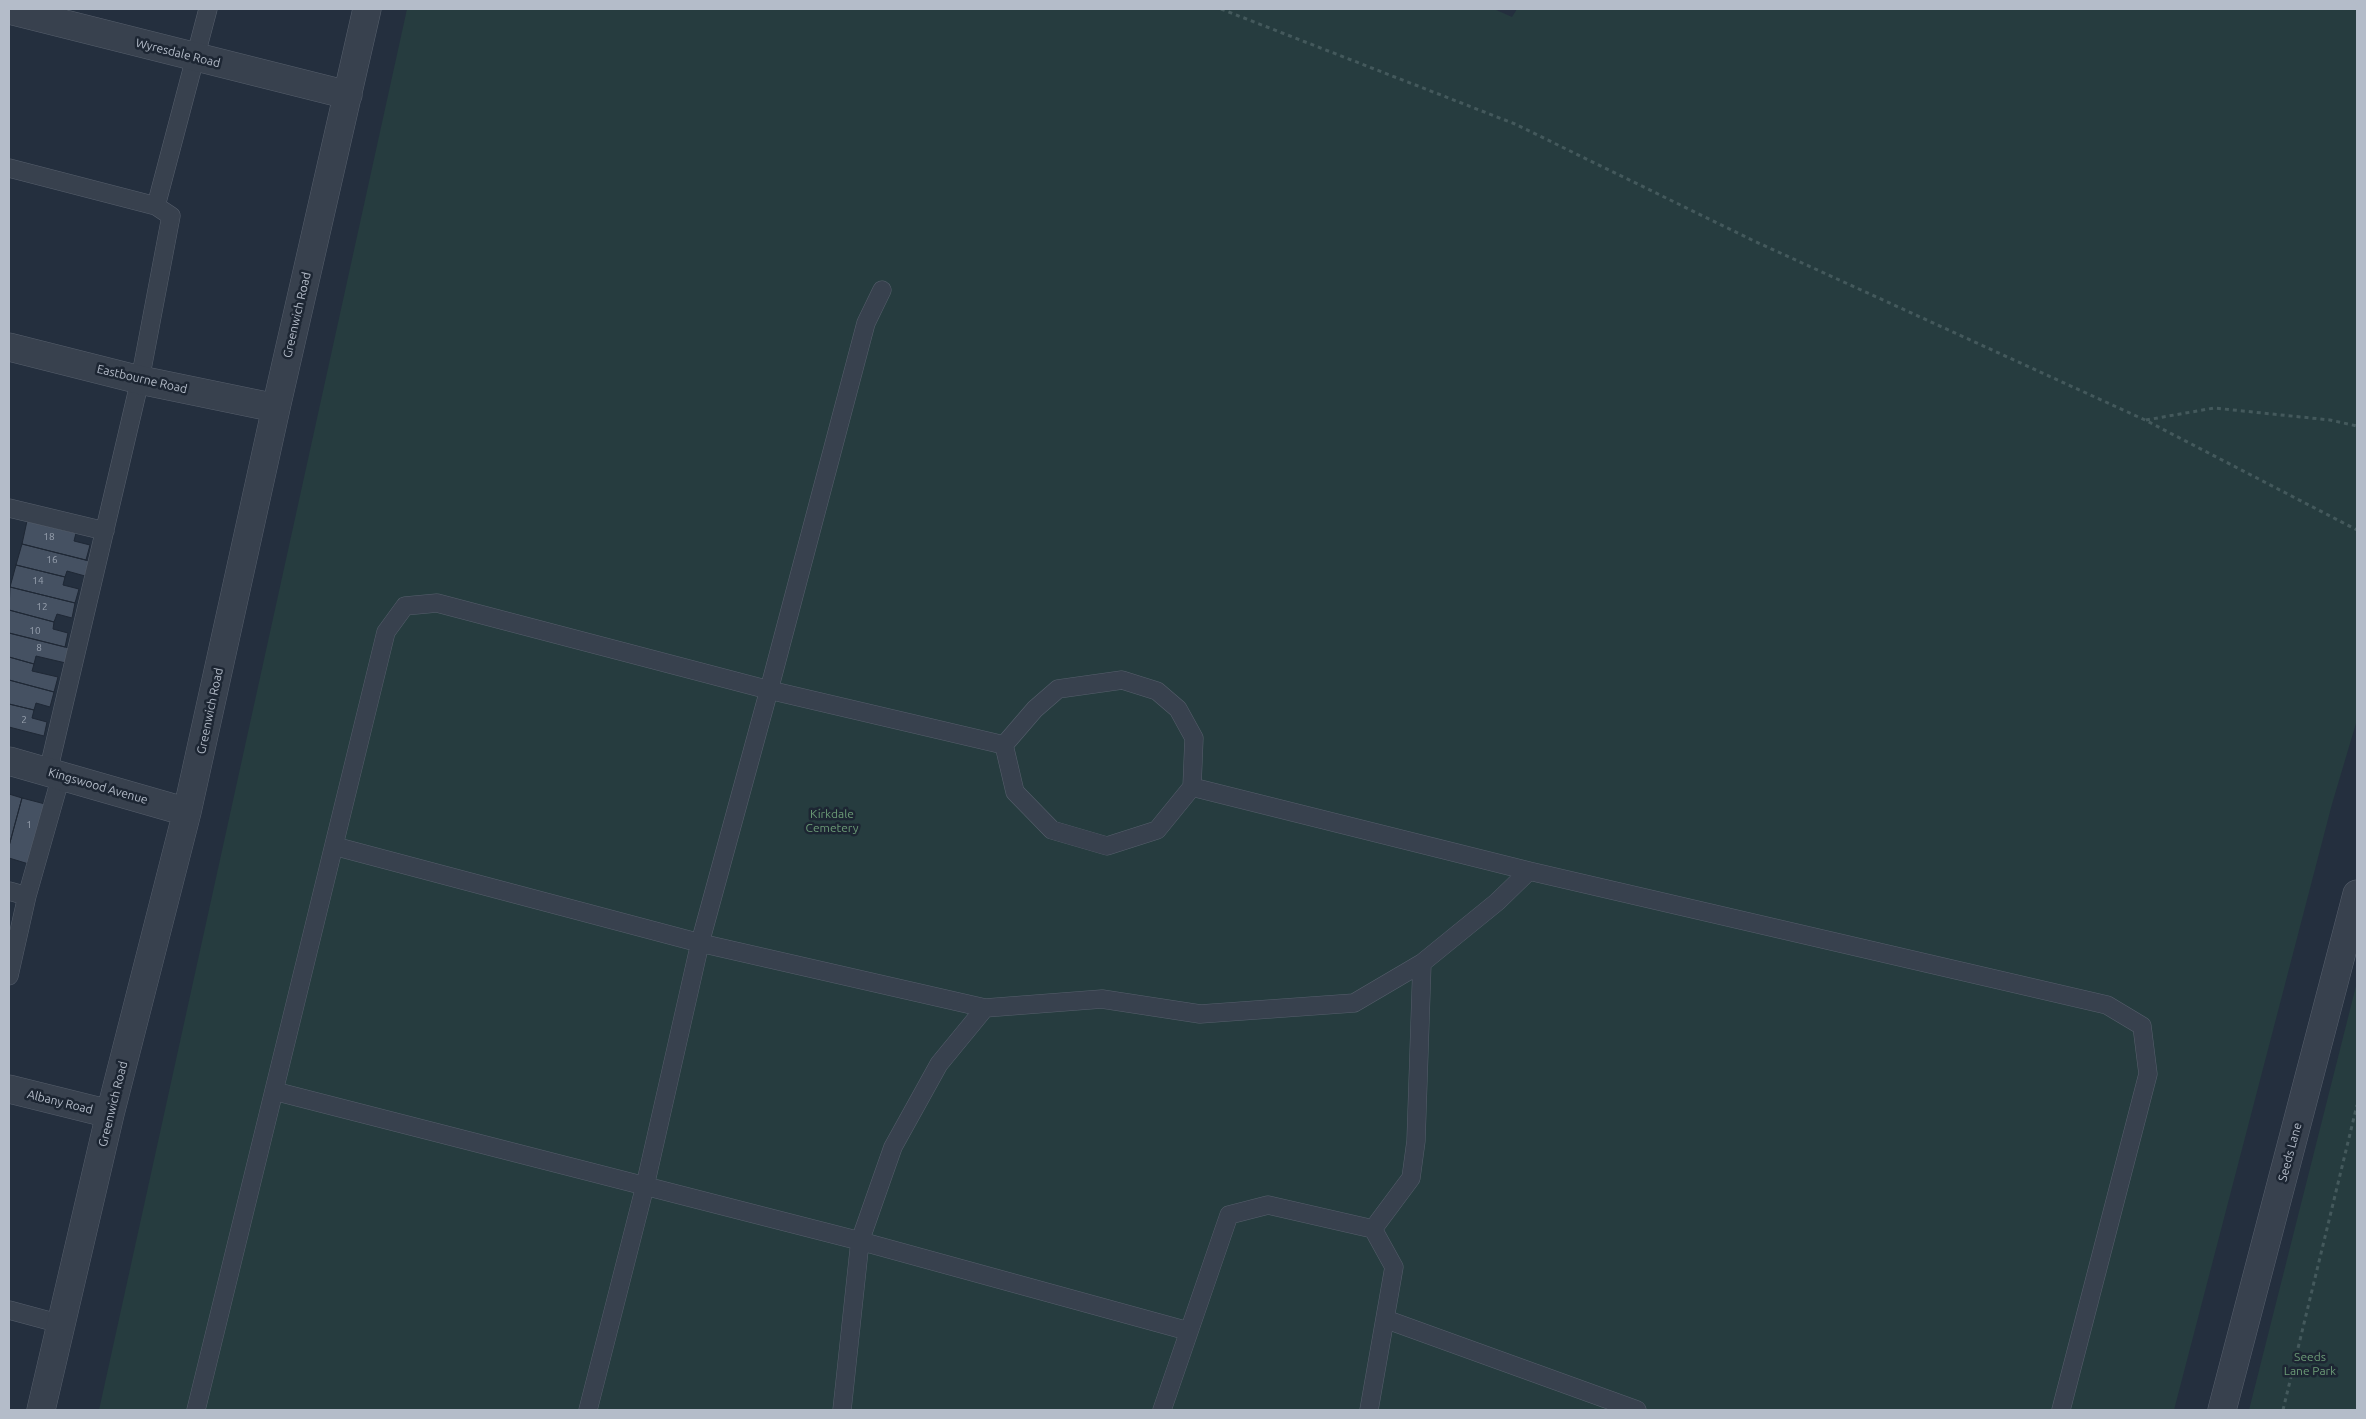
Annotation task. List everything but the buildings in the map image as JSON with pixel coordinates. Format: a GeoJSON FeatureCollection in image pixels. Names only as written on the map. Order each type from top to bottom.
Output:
{"type":"FeatureCollection","features":[{"type":"Feature","properties":{"kind":"street","name":"Greenwich Road"},"geometry":{"type":"LineString","coordinates":[[41,1410],[110,1114],[187,812],[276,408],[367,9]]}},
{"type":"Feature","properties":{"kind":"street","name":"Wyresdale Road"},"geometry":{"type":"LineString","coordinates":[[9,10],[90,19],[197,57],[348,95]]}},
{"type":"Feature","properties":{"kind":"street","name":"Eastbourne Road"},"geometry":{"type":"LineString","coordinates":[[9,347],[140,380],[276,408]]}},
{"type":"Feature","properties":{"kind":"street","name":"Kingswood Avenue"},"geometry":{"type":"LineString","coordinates":[[9,761],[187,812]]}},
{"type":"Feature","properties":{"kind":"street","name":"Seeds Lane"},"geometry":{"type":"LineString","coordinates":[[2222,1410],[2357,894]]}},
{"type":"Feature","properties":{"kind":"street","name":"Albany Road"},"geometry":{"type":"LineString","coordinates":[[9,1089],[110,1114]]}},
{"type":"Feature","properties":{"kind":"lane"},"geometry":{"type":"LineString","coordinates":[[156,206],[197,57],[208,9]]}},
{"type":"Feature","properties":{"kind":"lane"},"geometry":{"type":"LineString","coordinates":[[9,168],[156,206],[171,216],[140,380],[9,976]]}},
{"type":"Feature","properties":{"kind":"lane"},"geometry":{"type":"LineString","coordinates":[[588,1410],[645,1186],[700,943],[866,323],[882,290]]}},
{"type":"Feature","properties":{"kind":"lane"},"geometry":{"type":"LineString","coordinates":[[9,508],[106,531]]}},
{"type":"Feature","properties":{"kind":"lane"},"geometry":{"type":"LineString","coordinates":[[196,1410],[386,632],[404,606],[437,603],[769,690],[1004,745]]}},
{"type":"Feature","properties":{"kind":"lane"},"geometry":{"type":"LineString","coordinates":[[1122,680],[1157,691],[1178,709],[1194,738],[1192,787],[1157,830],[1107,846],[1052,830],[1015,792],[1004,745],[1034,709],[1058,689],[1122,680]]}},
{"type":"Feature","properties":{"kind":"lane"},"geometry":{"type":"LineString","coordinates":[[1192,787],[1529,871],[2107,1005],[2142,1026],[2148,1074],[2061,1410]]}},
{"type":"Feature","properties":{"kind":"lane"},"geometry":{"type":"LineString","coordinates":[[334,846],[700,943],[985,1008],[1102,999],[1200,1014],[1354,1003],[1422,963],[1497,902],[1529,871]]}},
{"type":"Feature","properties":{"kind":"lane"},"geometry":{"type":"LineString","coordinates":[[9,891],[27,896]]}},
{"type":"Feature","properties":{"kind":"lane"},"geometry":{"type":"LineString","coordinates":[[1373,1229],[1411,1178],[1416,1141],[1422,963]]}},
{"type":"Feature","properties":{"kind":"lane"},"geometry":{"type":"LineString","coordinates":[[842,1410],[860,1241],[892,1147],[939,1064],[985,1008]]}},
{"type":"Feature","properties":{"kind":"lane"},"geometry":{"type":"LineString","coordinates":[[274,1091],[860,1241],[1188,1332]]}},
{"type":"Feature","properties":{"kind":"lane"},"geometry":{"type":"LineString","coordinates":[[1162,1410],[1229,1215],[1268,1206],[1373,1229],[1394,1266],[1369,1410]]}},
{"type":"Feature","properties":{"kind":"lane"},"geometry":{"type":"LineString","coordinates":[[9,1310],[61,1324]]}},
{"type":"Feature","properties":{"kind":"lane"},"geometry":{"type":"LineString","coordinates":[[1385,1319],[1637,1410]]}},
{"type":"Feature","properties":{"kind":"path"},"geometry":{"type":"LineString","coordinates":[[1221,9],[1515,124],[1752,240],[2145,420],[2357,530]]}},
{"type":"Feature","properties":{"kind":"path"},"geometry":{"type":"LineString","coordinates":[[2145,420],[2214,408],[2330,420],[2357,426]]}},
{"type":"Feature","properties":{"kind":"path"},"geometry":{"type":"LineString","coordinates":[[2283,1410],[2357,1106]]}},
{"type":"Feature","properties":{"kind":"green space","name":"Kirkdale Cemetery"},"geometry":{"type":"Polygon","coordinates":[[[407,9],[1494,9],[1512,17],[1517,9],[2357,9],[2357,720],[2332,804],[2174,1410],[99,1410],[407,9]]]}},
{"type":"Feature","properties":{"kind":"green space","name":"Seeds Lane Park"},"geometry":{"type":"Polygon","coordinates":[[[2357,982],[2357,1410],[2249,1410],[2357,982]]]}}]}
